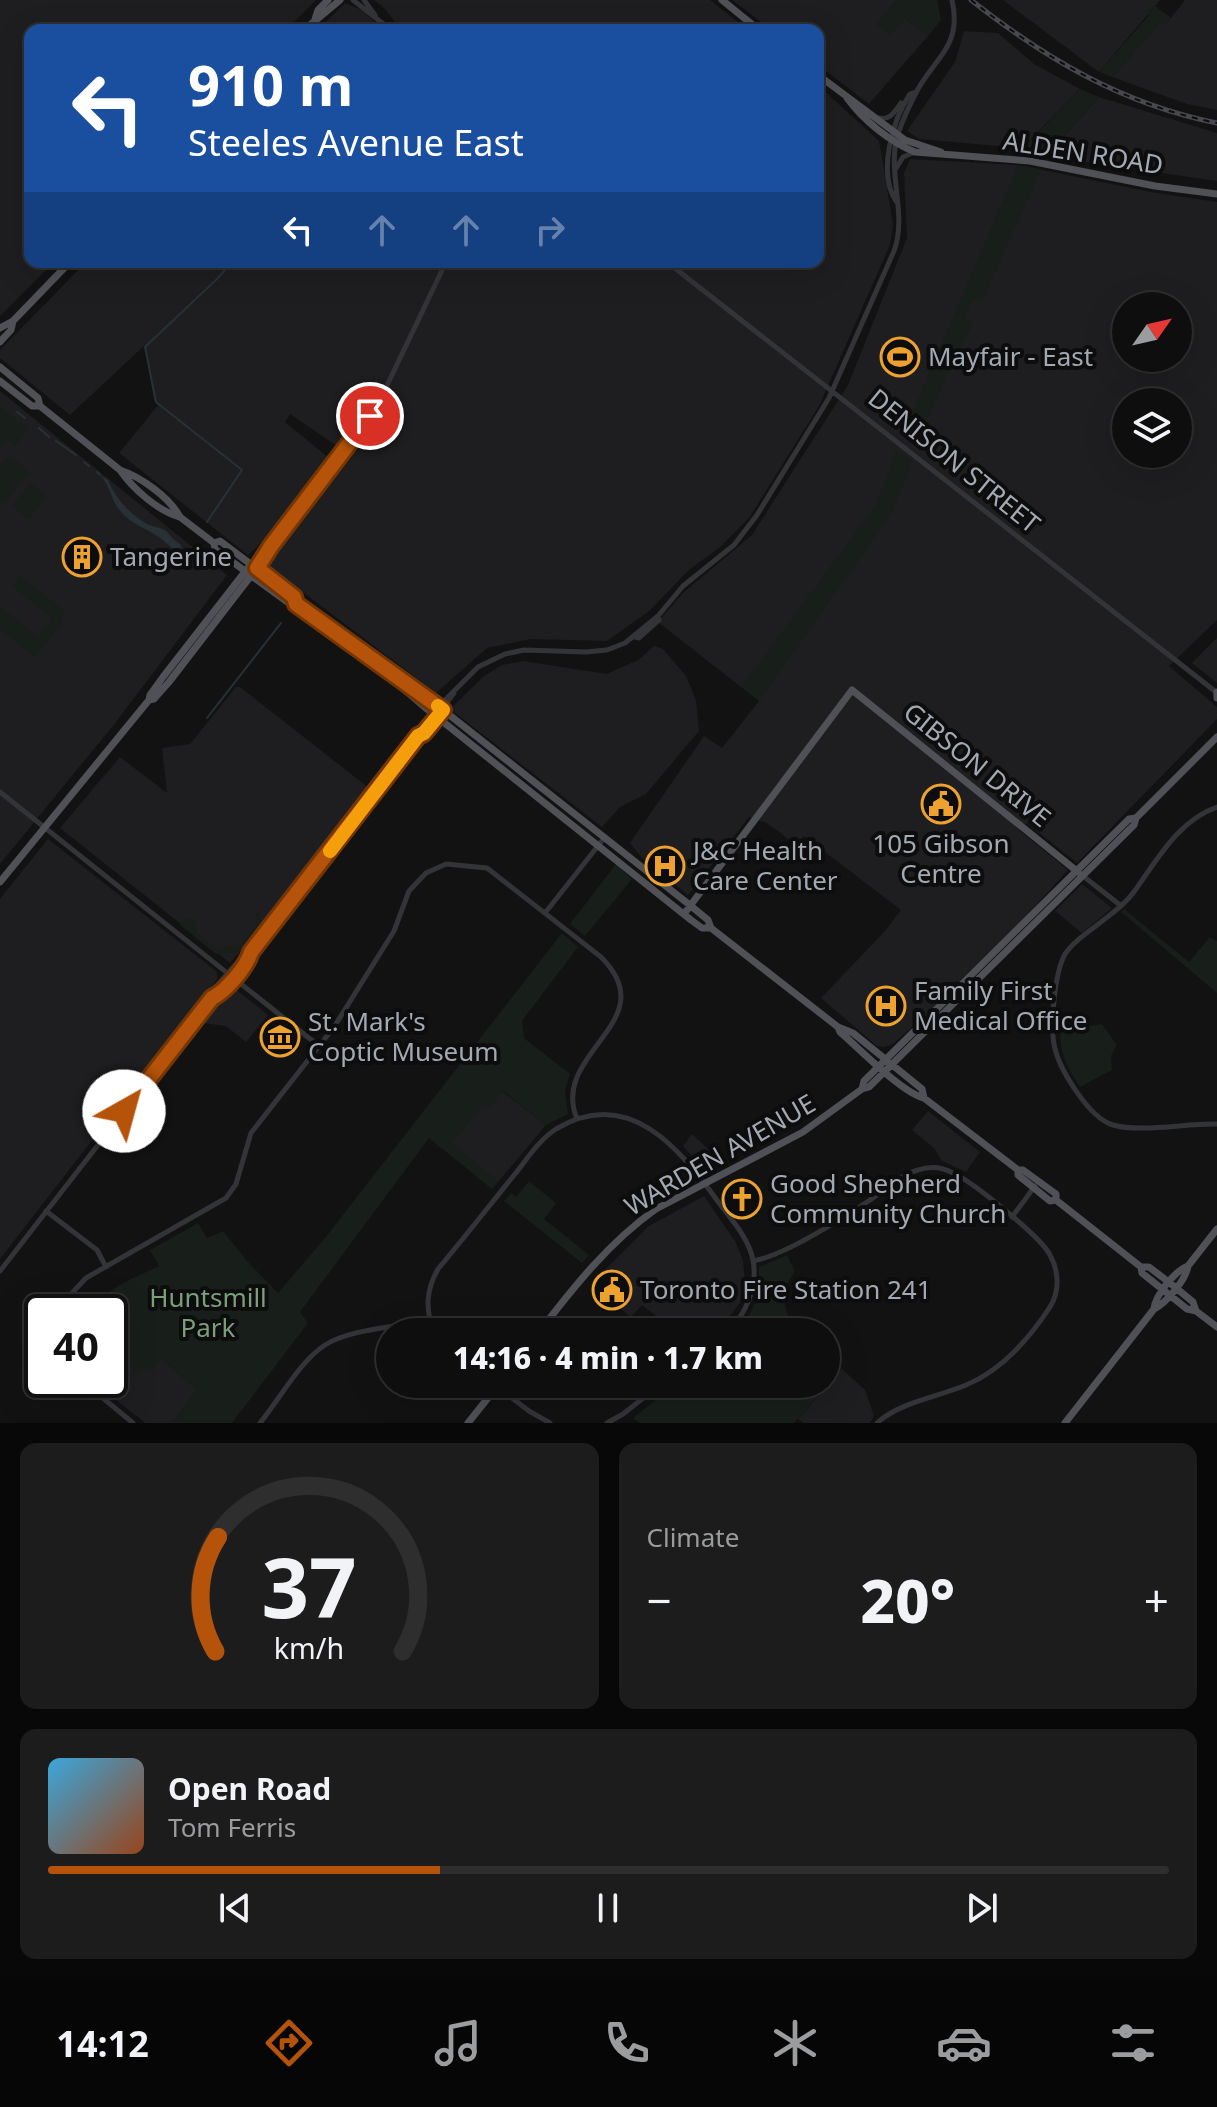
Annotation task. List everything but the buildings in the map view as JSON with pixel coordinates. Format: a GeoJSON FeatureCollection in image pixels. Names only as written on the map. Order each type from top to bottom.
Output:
{"type":"FeatureCollection","features":[{"type":"Feature","properties":{"kind":"main road"},"geometry":{"type":"LineString","coordinates":[[315,19],[318,10],[328,0]]}},
{"type":"Feature","properties":{"kind":"main road"},"geometry":{"type":"LineString","coordinates":[[310,24],[340,0]]}},
{"type":"Feature","properties":{"kind":"main road"},"geometry":{"type":"LineString","coordinates":[[722,0],[752,24]]}},
{"type":"Feature","properties":{"kind":"main road"},"geometry":{"type":"LineString","coordinates":[[824,80],[874,116],[895,137]]}},
{"type":"Feature","properties":{"kind":"main road"},"geometry":{"type":"LineString","coordinates":[[847,98],[855,109],[895,137]]}},
{"type":"Feature","properties":{"kind":"main road","name":"ALDEN ROAD"},"geometry":{"type":"LineString","coordinates":[[895,137],[915,152],[943,153]]}},
{"type":"Feature","properties":{"kind":"main road","name":"ALDEN ROAD"},"geometry":{"type":"LineString","coordinates":[[895,137],[943,153],[1054,165],[1155,186],[1217,194]]}},
{"type":"Feature","properties":{"kind":"main road"},"geometry":{"type":"LineString","coordinates":[[0,328],[13,321],[64,268]]}},
{"type":"Feature","properties":{"kind":"main road"},"geometry":{"type":"LineString","coordinates":[[0,342],[11,330],[13,321]]}},
{"type":"Feature","properties":{"kind":"main road"},"geometry":{"type":"LineString","coordinates":[[0,367],[38,398],[40,406],[120,470],[127,481],[168,514],[180,517],[214,543],[215,549],[251,570],[290,604],[296,604],[404,684],[406,691],[605,837],[708,920],[711,928],[838,1027],[853,1033],[889,1062],[922,1089],[924,1098]]}},
{"type":"Feature","properties":{"kind":"main road"},"geometry":{"type":"LineString","coordinates":[[0,381],[32,406],[40,406]]}},
{"type":"Feature","properties":{"kind":"main road"},"geometry":{"type":"LineString","coordinates":[[0,882],[251,570]]}},
{"type":"Feature","properties":{"kind":"main road","name":"GIBSON DRIVE"},"geometry":{"type":"LineString","coordinates":[[691,906],[852,690],[1080,874]]}},
{"type":"Feature","properties":{"kind":"main road"},"geometry":{"type":"LineString","coordinates":[[437,711],[684,914],[702,928],[711,928]]}},
{"type":"Feature","properties":{"kind":"main road","name":"WARDEN AVENUE"},"geometry":{"type":"LineString","coordinates":[[550,1318],[629,1229],[656,1209],[819,1123],[862,1089],[864,1081],[883,1069],[1029,923],[1134,825],[1136,818],[1217,737]]}},
{"type":"Feature","properties":{"kind":"main road"},"geometry":{"type":"LineString","coordinates":[[684,914],[691,906]]}},
{"type":"Feature","properties":{"kind":"main road"},"geometry":{"type":"LineString","coordinates":[[838,1027],[840,1032],[916,1096],[924,1098],[1018,1170],[1023,1170],[1036,1185],[1056,1194],[1056,1200],[1141,1267],[1149,1267],[1173,1285],[1193,1302],[1196,1311]]}},
{"type":"Feature","properties":{"kind":"main road"},"geometry":{"type":"LineString","coordinates":[[1065,1423],[1154,1309],[1160,1306],[1182,1268],[1188,1266],[1217,1229]]}},
{"type":"Feature","properties":{"kind":"main road"},"geometry":{"type":"LineString","coordinates":[[1141,1267],[1142,1273],[1187,1309],[1196,1311],[1217,1327]]}},
{"type":"Feature","properties":{"kind":"main road"},"geometry":{"type":"LineString","coordinates":[[468,1423],[486,1398]]}},
{"type":"Feature","properties":{"kind":"street"},"geometry":{"type":"LineString","coordinates":[[353,0],[385,24]]}},
{"type":"Feature","properties":{"kind":"street"},"geometry":{"type":"LineString","coordinates":[[364,0],[375,15]]}},
{"type":"Feature","properties":{"kind":"street"},"geometry":{"type":"LineString","coordinates":[[874,116],[882,120],[887,118],[913,93],[949,45],[954,22],[952,0]]}},
{"type":"Feature","properties":{"kind":"street"},"geometry":{"type":"LineString","coordinates":[[0,1271],[212,998],[213,990],[231,976],[243,956],[251,952],[418,736],[418,729],[478,667],[505,654],[524,650],[598,651],[616,647],[635,637],[683,586],[730,548],[749,526],[833,390],[898,240],[900,227],[888,173],[895,137],[913,93]]}},
{"type":"Feature","properties":{"kind":"street"},"geometry":{"type":"LineString","coordinates":[[895,137],[896,202]]}},
{"type":"Feature","properties":{"kind":"street"},"geometry":{"type":"LineString","coordinates":[[895,171],[903,157],[915,152]]}},
{"type":"Feature","properties":{"kind":"street"},"geometry":{"type":"LineString","coordinates":[[251,570],[379,401],[443,268]]}},
{"type":"Feature","properties":{"kind":"street","name":"DENISON STREET"},"geometry":{"type":"LineString","coordinates":[[675,268],[1217,694]]}},
{"type":"Feature","properties":{"kind":"street"},"geometry":{"type":"LineString","coordinates":[[0,792],[319,1046]]}},
{"type":"Feature","properties":{"kind":"street"},"geometry":{"type":"LineString","coordinates":[[1217,807],[1206,811],[1177,836],[1155,860],[1134,892],[1105,920],[1073,944],[1061,963],[1053,1041],[1057,1056],[1090,1110],[1109,1124],[1128,1127],[1217,1124]]}},
{"type":"Feature","properties":{"kind":"street"},"geometry":{"type":"LineString","coordinates":[[545,913],[605,837]]}},
{"type":"Feature","properties":{"kind":"street"},"geometry":{"type":"LineString","coordinates":[[72,1294],[79,1284],[106,1267],[226,1198],[236,1184],[251,1133],[334,1027],[387,943],[412,887],[432,869],[446,864],[487,868],[601,957],[615,974],[619,983],[618,1014],[573,1082],[571,1104],[577,1119]]}},
{"type":"Feature","properties":{"kind":"street"},"geometry":{"type":"LineString","coordinates":[[1080,874],[1120,905]]}},
{"type":"Feature","properties":{"kind":"street"},"geometry":{"type":"LineString","coordinates":[[430,1318],[428,1295],[438,1269],[542,1141],[558,1128],[577,1119],[605,1115],[641,1123],[675,1147],[746,1241],[753,1261],[753,1287],[737,1318]]}},
{"type":"Feature","properties":{"kind":"street"},"geometry":{"type":"LineString","coordinates":[[753,1261],[792,1246],[865,1204],[906,1175],[933,1167],[955,1173],[1040,1240],[1051,1256],[1057,1280],[1054,1298],[1021,1344],[993,1370],[966,1385],[893,1412],[877,1423]]}},
{"type":"Feature","properties":{"kind":"street"},"geometry":{"type":"LineString","coordinates":[[1012,1217],[1036,1185]]}},
{"type":"Feature","properties":{"kind":"street"},"geometry":{"type":"LineString","coordinates":[[46,1211],[97,1250],[106,1267]]}},
{"type":"Feature","properties":{"kind":"street"},"geometry":{"type":"LineString","coordinates":[[260,1423],[312,1356],[328,1343],[376,1331]]}},
{"type":"Feature","properties":{"kind":"street"},"geometry":{"type":"LineString","coordinates":[[103,1398],[133,1423]]}},
{"type":"Feature","properties":{"kind":"street"},"geometry":{"type":"LineString","coordinates":[[512,1398],[550,1423]]}},
{"type":"Feature","properties":{"kind":"street"},"geometry":{"type":"LineString","coordinates":[[607,1423],[643,1398]]}},
{"type":"Feature","properties":{"kind":"shaded area"},"geometry":{"type":"Polygon","coordinates":[[[0,0],[316,0],[292,24],[24,24],[24,268],[48,268],[0,316],[0,0]]]}},
{"type":"Feature","properties":{"kind":"shaded area"},"geometry":{"type":"Polygon","coordinates":[[[374,0],[710,0],[740,24],[396,24],[374,0]]]}},
{"type":"Feature","properties":{"kind":"shaded area"},"geometry":{"type":"Polygon","coordinates":[[[732,0],[897,0],[877,25],[905,18],[928,36],[869,104],[824,70],[824,24],[764,24],[732,0]]]}},
{"type":"Feature","properties":{"kind":"shaded area"},"geometry":{"type":"Polygon","coordinates":[[[1003,0],[1160,0],[1099,72],[1003,0]]]}},
{"type":"Feature","properties":{"kind":"shaded area"},"geometry":{"type":"Polygon","coordinates":[[[1185,0],[1217,0],[1217,110],[1187,104],[1112,77],[1161,21],[1166,24],[1185,0]]]}},
{"type":"Feature","properties":{"kind":"shaded area"},"geometry":{"type":"Polygon","coordinates":[[[345,3],[362,10],[377,24],[324,24],[345,3]]]}},
{"type":"Feature","properties":{"kind":"shaded area"},"geometry":{"type":"Polygon","coordinates":[[[964,31],[998,33],[1034,64],[1080,89],[1022,148],[919,139],[907,131],[955,62],[964,31]]]}},
{"type":"Feature","properties":{"kind":"shaded area"},"geometry":{"type":"Polygon","coordinates":[[[824,91],[879,141],[893,224],[890,245],[819,406],[749,518],[719,548],[690,569],[648,612],[607,641],[531,639],[487,648],[436,693],[267,565],[371,433],[384,407],[371,399],[337,446],[290,414],[285,422],[329,458],[248,555],[119,453],[159,404],[154,400],[145,345],[70,415],[0,358],[0,350],[80,268],[824,268],[824,91]]]}},
{"type":"Feature","properties":{"kind":"shaded area"},"geometry":{"type":"Polygon","coordinates":[[[1099,97],[1217,133],[1217,181],[1046,156],[1099,97]]]}},
{"type":"Feature","properties":{"kind":"shaded area"},"geometry":{"type":"Polygon","coordinates":[[[910,159],[1018,165],[1217,202],[1217,620],[1169,666],[1217,707],[1217,719],[1077,863],[1027,823],[1019,830],[1068,870],[959,981],[945,983],[938,1004],[893,1044],[884,1047],[877,1046],[821,998],[901,910],[804,836],[795,844],[767,823],[749,817],[688,895],[641,857],[630,843],[704,736],[722,748],[759,701],[658,622],[683,593],[752,535],[848,385],[907,238],[904,173],[910,159]]]}},
{"type":"Feature","properties":{"kind":"shaded area"},"geometry":{"type":"Polygon","coordinates":[[[0,391],[227,575],[116,722],[0,864],[0,391]]]}},
{"type":"Feature","properties":{"kind":"shaded area"},"geometry":{"type":"Polygon","coordinates":[[[100,475],[108,480],[119,499],[140,520],[166,531],[180,544],[183,553],[198,569],[159,537],[126,517],[118,509],[100,475]]]}},
{"type":"Feature","properties":{"kind":"shaded area"},"geometry":{"type":"Polygon","coordinates":[[[1217,638],[1217,683],[1192,663],[1217,638]]]}},
{"type":"Feature","properties":{"kind":"shaded area"},"geometry":{"type":"Polygon","coordinates":[[[654,646],[663,649],[686,676],[696,700],[699,731],[646,794],[620,807],[602,827],[450,709],[484,676],[502,665],[523,661],[607,674],[638,660],[654,646]]]}},
{"type":"Feature","properties":{"kind":"shaded area"},"geometry":{"type":"Polygon","coordinates":[[[236,687],[240,687],[369,788],[230,963],[60,828],[120,757],[167,793],[162,748],[190,744],[236,687]]]}},
{"type":"Feature","properties":{"kind":"shaded area"},"geometry":{"type":"Polygon","coordinates":[[[48,839],[216,971],[218,978],[0,1259],[0,899],[48,839]]]}},
{"type":"Feature","properties":{"kind":"shaded area"},"geometry":{"type":"Polygon","coordinates":[[[1082,884],[1112,908],[1082,933],[1055,911],[1082,884]]]}},
{"type":"Feature","properties":{"kind":"shaded area"},"geometry":{"type":"Polygon","coordinates":[[[233,987],[268,1015],[246,1042],[226,1026],[203,1023],[233,987]]]}},
{"type":"Feature","properties":{"kind":"shaded area"},"geometry":{"type":"Polygon","coordinates":[[[502,1091],[546,1125],[498,1182],[451,1143],[483,1104],[502,1091]]]}},
{"type":"Feature","properties":{"kind":"shaded area"},"geometry":{"type":"Polygon","coordinates":[[[928,1111],[980,1152],[966,1172],[942,1161],[934,1148],[912,1130],[928,1111]]]}},
{"type":"Feature","properties":{"kind":"shaded area"},"geometry":{"type":"Polygon","coordinates":[[[692,1134],[708,1149],[718,1165],[705,1171],[683,1146],[692,1134]]]}},
{"type":"Feature","properties":{"kind":"shaded area"},"geometry":{"type":"Polygon","coordinates":[[[704,1196],[735,1241],[743,1260],[745,1283],[740,1303],[728,1318],[658,1318],[642,1305],[631,1317],[590,1285],[649,1226],[704,1196]]]}},
{"type":"Feature","properties":{"kind":"shaded area"},"geometry":{"type":"Polygon","coordinates":[[[128,1340],[163,1359],[197,1390],[172,1423],[145,1423],[114,1398],[128,1398],[128,1340]]]}},
{"type":"Feature","properties":{"kind":"shaded area"},"geometry":{"type":"Polygon","coordinates":[[[842,1369],[865,1390],[874,1416],[870,1423],[803,1423],[798,1419],[816,1398],[840,1398],[842,1369]]]}},
{"type":"Feature","properties":{"kind":"green space"},"geometry":{"type":"Polygon","coordinates":[[[897,0],[937,0],[941,20],[928,36],[905,18],[890,36],[877,25],[897,0]]]}},
{"type":"Feature","properties":{"kind":"green space"},"geometry":{"type":"Polygon","coordinates":[[[1154,5],[1171,18],[1166,24],[1161,22],[1112,77],[1099,72],[1149,15],[1147,13],[1154,5]]]}},
{"type":"Feature","properties":{"kind":"green space"},"geometry":{"type":"Polygon","coordinates":[[[1080,89],[1099,97],[1046,156],[1020,151],[1080,89]]]}},
{"type":"Feature","properties":{"kind":"green space"},"geometry":{"type":"Polygon","coordinates":[[[1018,165],[1041,169],[982,302],[973,298],[965,316],[973,322],[915,444],[903,435],[1018,165]]]}},
{"type":"Feature","properties":{"kind":"green space"},"geometry":{"type":"Polygon","coordinates":[[[0,408],[29,428],[15,446],[7,440],[0,449],[0,408]]]}},
{"type":"Feature","properties":{"kind":"green space"},"geometry":{"type":"Polygon","coordinates":[[[896,451],[913,461],[890,516],[759,701],[742,686],[876,505],[896,451]]]}},
{"type":"Feature","properties":{"kind":"green space"},"geometry":{"type":"Polygon","coordinates":[[[7,457],[32,474],[25,477],[5,502],[0,503],[0,465],[7,457]]]}},
{"type":"Feature","properties":{"kind":"green space"},"geometry":{"type":"Polygon","coordinates":[[[31,483],[47,497],[29,519],[12,506],[31,483]]]}},
{"type":"Feature","properties":{"kind":"green space"},"geometry":{"type":"Polygon","coordinates":[[[20,576],[65,611],[61,618],[64,625],[60,625],[35,657],[0,629],[0,607],[38,636],[53,619],[12,586],[20,576]]]}},
{"type":"Feature","properties":{"kind":"green space"},"geometry":{"type":"Polygon","coordinates":[[[616,864],[632,879],[585,936],[570,924],[616,864]]]}},
{"type":"Feature","properties":{"kind":"green space"},"geometry":{"type":"Polygon","coordinates":[[[1124,909],[1189,962],[1210,937],[1217,941],[1217,993],[1121,912],[1124,909]]]}},
{"type":"Feature","properties":{"kind":"green space"},"geometry":{"type":"Polygon","coordinates":[[[256,912],[259,912],[261,924],[238,952],[216,954],[180,925],[184,918],[195,918],[196,932],[215,948],[241,945],[257,925],[256,912]]]}},
{"type":"Feature","properties":{"kind":"green space","name":"Huntsmill Park"},"geometry":{"type":"Polygon","coordinates":[[[562,933],[578,947],[522,1021],[524,1038],[570,1074],[565,1090],[568,1114],[546,1125],[503,1091],[489,1108],[483,1105],[452,1143],[498,1182],[492,1189],[429,1138],[300,1312],[308,1323],[232,1423],[172,1423],[197,1390],[163,1359],[155,1367],[135,1372],[128,1353],[128,1294],[108,1294],[159,1266],[150,1250],[198,1223],[207,1238],[223,1231],[278,1293],[325,1238],[562,933]]]}},
{"type":"Feature","properties":{"kind":"green space"},"geometry":{"type":"Polygon","coordinates":[[[1060,1024],[1083,1027],[1102,1024],[1117,1045],[1111,1056],[1112,1070],[1080,1087],[1064,1057],[1060,1024]]]}},
{"type":"Feature","properties":{"kind":"green space"},"geometry":{"type":"Polygon","coordinates":[[[529,1181],[556,1203],[544,1219],[589,1255],[582,1263],[504,1201],[511,1193],[516,1197],[529,1181]]]}},
{"type":"Feature","properties":{"kind":"green space"},"geometry":{"type":"Polygon","coordinates":[[[787,1255],[795,1271],[784,1302],[789,1318],[747,1318],[758,1298],[759,1267],[787,1255]]]}},
{"type":"Feature","properties":{"kind":"green space"},"geometry":{"type":"Polygon","coordinates":[[[658,1398],[816,1398],[794,1423],[640,1423],[633,1418],[658,1398]]]}},
{"type":"Feature","properties":{"kind":"waterway"},"geometry":{"type":"LineString","coordinates":[[207,522],[242,470],[156,402],[145,347],[227,268]]}},
{"type":"Feature","properties":{"kind":"waterway"},"geometry":{"type":"LineString","coordinates":[[17,412],[25,418]]}},
{"type":"Feature","properties":{"kind":"waterway"},"geometry":{"type":"LineString","coordinates":[[39,428],[49,437]]}},
{"type":"Feature","properties":{"kind":"waterway"},"geometry":{"type":"LineString","coordinates":[[56,441],[76,455]]}},
{"type":"Feature","properties":{"kind":"waterway"},"geometry":{"type":"LineString","coordinates":[[84,462],[89,466]]}},
{"type":"Feature","properties":{"kind":"waterway"},"geometry":{"type":"LineString","coordinates":[[97,472],[100,475]]}},
{"type":"Feature","properties":{"kind":"waterway"},"geometry":{"type":"LineString","coordinates":[[207,718],[281,623]]}},
{"type":"Feature","properties":{"kind":"railway"},"geometry":{"type":"LineString","coordinates":[[971,0],[1028,41],[1086,76],[1149,104],[1217,123]]}},
{"type":"Feature","properties":{"kind":"slow traffic"},"geometry":{"type":"LineString","coordinates":[[330,851],[418,736],[443,710],[438,706]]}},
{"type":"Feature","properties":{"kind":"place","name":"Mayfair - East"},"geometry":{"type":"Point","coordinates":[900,357]}},
{"type":"Feature","properties":{"kind":"place","name":"Tangerine"},"geometry":{"type":"Point","coordinates":[82,557]}},
{"type":"Feature","properties":{"kind":"place","name":"105 Gibson Centre"},"geometry":{"type":"Point","coordinates":[941,804]}},
{"type":"Feature","properties":{"kind":"place","name":"J&C Health Care Center"},"geometry":{"type":"Point","coordinates":[665,866]}},
{"type":"Feature","properties":{"kind":"place","name":"Family First Medical Office"},"geometry":{"type":"Point","coordinates":[886,1006]}},
{"type":"Feature","properties":{"kind":"place","name":"St. Mark's Coptic Museum"},"geometry":{"type":"Point","coordinates":[280,1037]}},
{"type":"Feature","properties":{"kind":"place","name":"Good Shepherd Community Church"},"geometry":{"type":"Point","coordinates":[742,1199]}},
{"type":"Feature","properties":{"kind":"place","name":"Toronto Fire Station 241"},"geometry":{"type":"Point","coordinates":[612,1290]}},
{"type":"Feature","properties":{"kind":"route"},"geometry":{"type":"LineString","coordinates":[[124,1111],[212,998],[219,995],[248,960],[251,952],[418,736],[443,710],[296,604],[294,597],[257,568],[370,416]]}}]}
